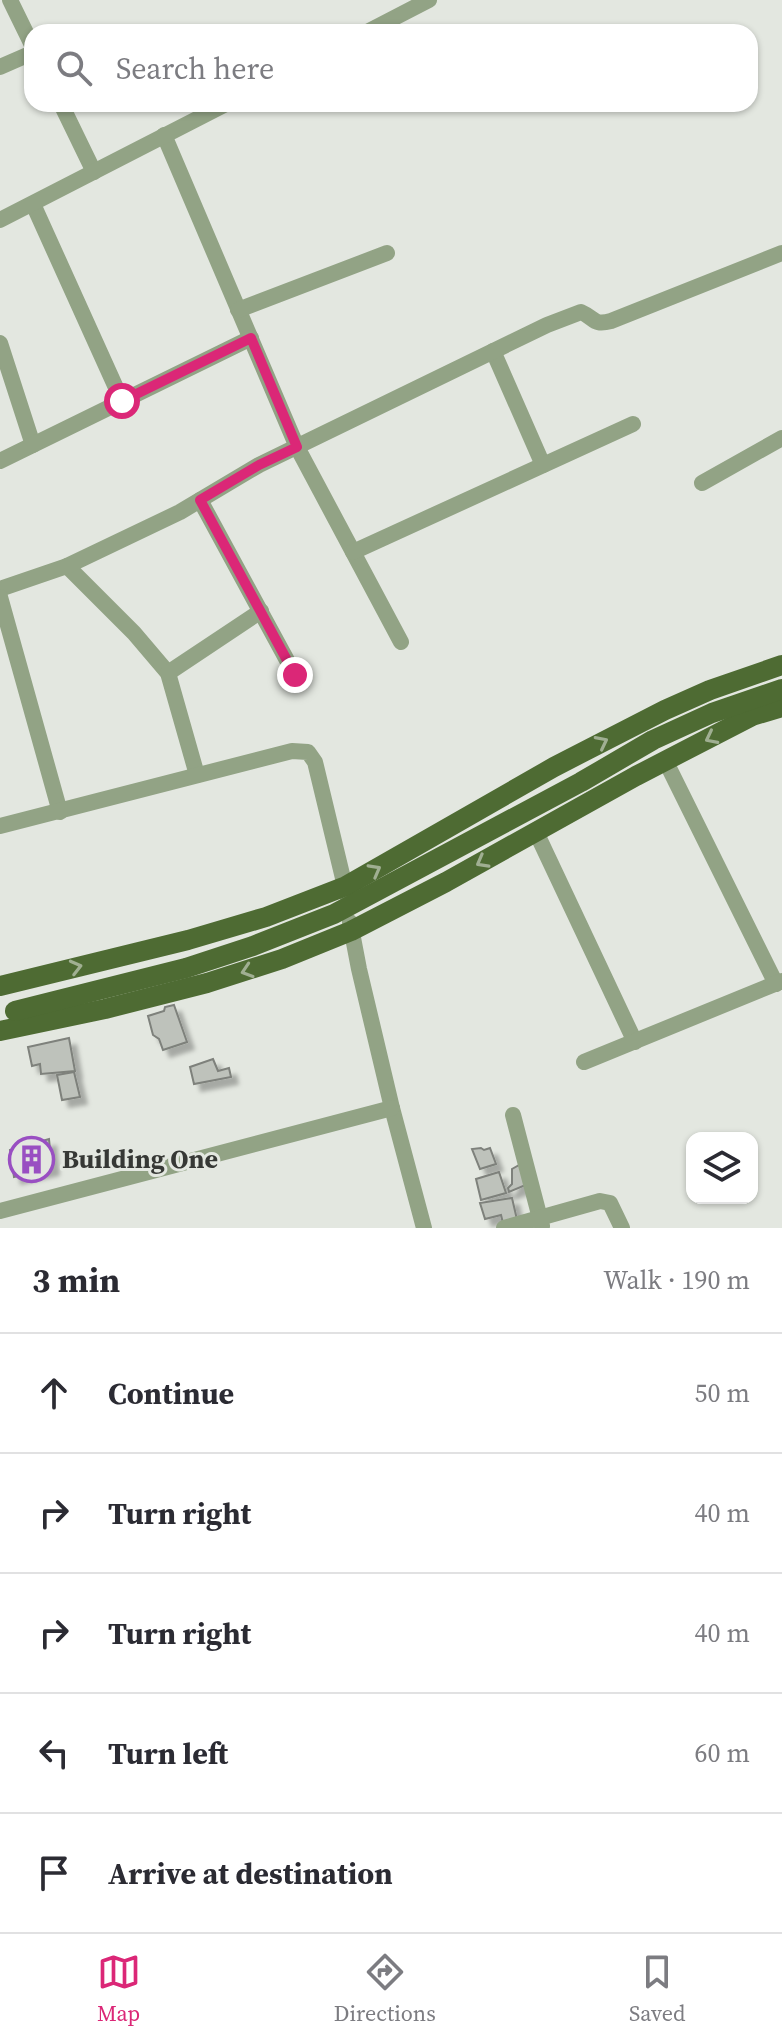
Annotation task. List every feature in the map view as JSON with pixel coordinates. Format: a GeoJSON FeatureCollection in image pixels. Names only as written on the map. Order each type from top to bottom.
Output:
{"type":"FeatureCollection","features":[{"type":"Feature","properties":{"kind":"main road"},"geometry":{"type":"LineString","coordinates":[[0,986],[188,940],[266,917],[346,886],[554,767],[665,710],[710,690],[782,665]]}},
{"type":"Feature","properties":{"kind":"main road"},"geometry":{"type":"LineString","coordinates":[[8,1012],[186,968],[334,914],[653,740],[712,713],[782,689]]}},
{"type":"Feature","properties":{"kind":"main road"},"geometry":{"type":"LineString","coordinates":[[0,1031],[207,983],[282,959],[351,931],[752,716],[782,707]]}},
{"type":"Feature","properties":{"kind":"street"},"geometry":{"type":"LineString","coordinates":[[10,0],[24,29]]}},
{"type":"Feature","properties":{"kind":"street"},"geometry":{"type":"LineString","coordinates":[[382,24],[429,0]]}},
{"type":"Feature","properties":{"kind":"street"},"geometry":{"type":"LineString","coordinates":[[0,67],[24,56]]}},
{"type":"Feature","properties":{"kind":"street"},"geometry":{"type":"LineString","coordinates":[[65,112],[94,172]]}},
{"type":"Feature","properties":{"kind":"street"},"geometry":{"type":"LineString","coordinates":[[0,220],[210,112]]}},
{"type":"Feature","properties":{"kind":"street"},"geometry":{"type":"LineString","coordinates":[[164,135],[297,447],[401,642]]}},
{"type":"Feature","properties":{"kind":"street"},"geometry":{"type":"LineString","coordinates":[[33,204],[122,401]]}},
{"type":"Feature","properties":{"kind":"street"},"geometry":{"type":"LineString","coordinates":[[238,310],[387,253]]}},
{"type":"Feature","properties":{"kind":"street"},"geometry":{"type":"LineString","coordinates":[[0,589],[67,566],[200,500],[259,465],[547,325],[581,312],[593,321],[611,321],[782,253]]}},
{"type":"Feature","properties":{"kind":"street"},"geometry":{"type":"LineString","coordinates":[[0,461],[251,338]]}},
{"type":"Feature","properties":{"kind":"street"},"geometry":{"type":"LineString","coordinates":[[0,343],[33,445]]}},
{"type":"Feature","properties":{"kind":"street"},"geometry":{"type":"LineString","coordinates":[[493,351],[543,465]]}},
{"type":"Feature","properties":{"kind":"street"},"geometry":{"type":"LineString","coordinates":[[353,552],[633,424]]}},
{"type":"Feature","properties":{"kind":"street"},"geometry":{"type":"LineString","coordinates":[[702,483],[782,438]]}},
{"type":"Feature","properties":{"kind":"street"},"geometry":{"type":"LineString","coordinates":[[200,500],[295,675]]}},
{"type":"Feature","properties":{"kind":"street"},"geometry":{"type":"LineString","coordinates":[[67,566],[134,633],[168,673],[197,775]]}},
{"type":"Feature","properties":{"kind":"street"},"geometry":{"type":"LineString","coordinates":[[0,597],[60,812]]}},
{"type":"Feature","properties":{"kind":"street"},"geometry":{"type":"LineString","coordinates":[[168,673],[261,611]]}},
{"type":"Feature","properties":{"kind":"street"},"geometry":{"type":"LineString","coordinates":[[0,826],[292,751],[308,752],[315,762],[346,886],[351,931],[392,1108],[424,1228]]}},
{"type":"Feature","properties":{"kind":"street"},"geometry":{"type":"LineString","coordinates":[[584,1062],[779,982],[666,762]]}},
{"type":"Feature","properties":{"kind":"street"},"geometry":{"type":"LineString","coordinates":[[536,832],[635,1042]]}},
{"type":"Feature","properties":{"kind":"street"},"geometry":{"type":"LineString","coordinates":[[0,1211],[392,1108]]}},
{"type":"Feature","properties":{"kind":"street"},"geometry":{"type":"LineString","coordinates":[[513,1115],[541,1223]]}},
{"type":"Feature","properties":{"kind":"street"},"geometry":{"type":"LineString","coordinates":[[504,1228],[541,1223],[600,1201],[610,1203],[622,1228]]}},
{"type":"Feature","properties":{"kind":"building"},"geometry":{"type":"Polygon","coordinates":[[[174,1005],[187,1042],[163,1050],[159,1039],[153,1035],[148,1016],[174,1005]]]}},
{"type":"Feature","properties":{"kind":"building"},"geometry":{"type":"Polygon","coordinates":[[[69,1038],[75,1071],[41,1074],[40,1064],[32,1066],[28,1047],[69,1038]]]}},
{"type":"Feature","properties":{"kind":"building"},"geometry":{"type":"Polygon","coordinates":[[[213,1059],[218,1071],[229,1068],[231,1077],[194,1084],[190,1067],[213,1059]]]}},
{"type":"Feature","properties":{"kind":"building"},"geometry":{"type":"Polygon","coordinates":[[[74,1072],[80,1097],[62,1100],[57,1075],[74,1072]]]}},
{"type":"Feature","properties":{"kind":"building","name":"Building One"},"geometry":{"type":"Polygon","coordinates":[[[49,1139],[52,1168],[14,1177],[10,1150],[49,1139]]]}},
{"type":"Feature","properties":{"kind":"building"},"geometry":{"type":"Polygon","coordinates":[[[490,1148],[496,1164],[480,1169],[472,1149],[490,1148]]]}},
{"type":"Feature","properties":{"kind":"building"},"geometry":{"type":"Polygon","coordinates":[[[521,1164],[528,1184],[509,1192],[512,1169],[521,1164]]]}},
{"type":"Feature","properties":{"kind":"building"},"geometry":{"type":"Polygon","coordinates":[[[499,1172],[506,1193],[481,1200],[476,1179],[499,1172]]]}},
{"type":"Feature","properties":{"kind":"building"},"geometry":{"type":"Polygon","coordinates":[[[512,1198],[518,1224],[504,1227],[501,1215],[485,1219],[480,1203],[512,1198]]]}},
{"type":"Feature","properties":{"kind":"place","name":"Building One"},"geometry":{"type":"Point","coordinates":[31,1159]}},
{"type":"Feature","properties":{"kind":"route"},"geometry":{"type":"LineString","coordinates":[[122,401],[251,338],[297,447],[259,465],[200,500],[295,675]]}}]}
